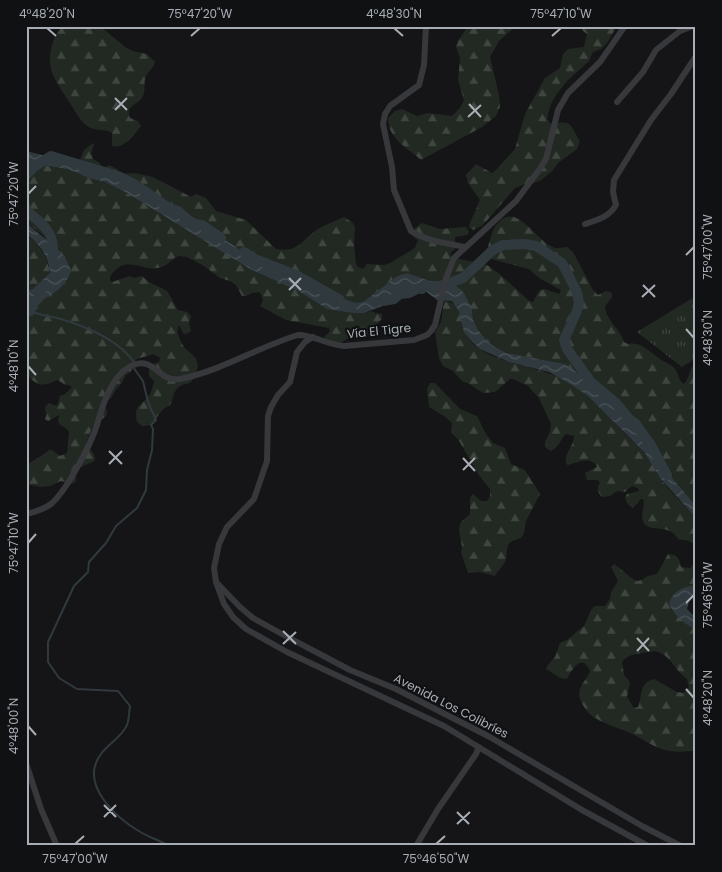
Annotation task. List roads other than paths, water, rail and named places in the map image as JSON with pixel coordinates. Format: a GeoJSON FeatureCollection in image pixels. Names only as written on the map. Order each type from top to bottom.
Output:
{"type":"FeatureCollection","features":[{"type":"Feature","properties":{"kind":"street"},"geometry":{"type":"LineString","coordinates":[[426,26],[424,65],[419,86],[390,106],[385,114],[383,124],[392,167],[394,190],[411,231],[424,237],[464,247]]}},
{"type":"Feature","properties":{"kind":"street","name":"Vía El Tigre"},"geometry":{"type":"LineString","coordinates":[[26,514],[50,504],[59,494],[86,449],[103,403],[120,374],[129,367],[146,363],[167,378],[178,379],[200,374],[289,338],[304,335],[344,346],[414,340],[427,335],[435,325],[446,278],[454,258],[510,206],[530,184],[546,159],[558,110],[564,99],[600,62],[625,26]]}},
{"type":"Feature","properties":{"kind":"street"},"geometry":{"type":"LineString","coordinates":[[617,102],[643,72],[656,50],[680,31],[693,26]]}},
{"type":"Feature","properties":{"kind":"street"},"geometry":{"type":"LineString","coordinates":[[585,224],[605,217],[616,205],[613,192],[614,180],[650,120],[671,94],[696,56]]}},
{"type":"Feature","properties":{"kind":"street","name":"Avenida Los Colibríes"},"geometry":{"type":"LineString","coordinates":[[313,337],[297,352],[290,382],[278,395],[271,407],[268,416],[267,461],[254,499],[227,527],[219,544],[214,568],[216,582],[224,604],[233,617],[246,629],[287,652],[444,726],[582,810],[648,846]]}},
{"type":"Feature","properties":{"kind":"street","name":"Avenida Los Colibríes"},"geometry":{"type":"LineString","coordinates":[[216,582],[240,607],[260,622],[350,670],[396,689],[488,736],[642,826],[681,846]]}},
{"type":"Feature","properties":{"kind":"street"},"geometry":{"type":"LineString","coordinates":[[416,846],[438,809],[480,747]]}},
{"type":"Feature","properties":{"kind":"street"},"geometry":{"type":"LineString","coordinates":[[26,763],[41,809],[57,846]]}},
{"type":"Feature","properties":{"kind":"water"},"geometry":{"type":"Polygon","coordinates":[[[26,151],[109,172],[144,191],[255,259],[284,271],[323,296],[355,303],[363,302],[397,276],[407,273],[430,281],[441,281],[455,285],[464,293],[472,309],[473,320],[478,330],[490,344],[506,353],[565,364],[616,403],[647,439],[673,479],[696,506],[696,518],[660,478],[645,453],[589,397],[549,372],[509,362],[480,349],[464,332],[459,311],[452,301],[437,300],[424,290],[411,288],[403,291],[390,303],[364,313],[327,309],[300,292],[250,269],[127,193],[105,182],[88,178],[71,170],[26,164],[26,151]]]}},
{"type":"Feature","properties":{"kind":"water"},"geometry":{"type":"Polygon","coordinates":[[[26,222],[52,243],[63,255],[71,271],[64,284],[53,294],[26,304],[26,291],[33,289],[50,273],[42,251],[26,233],[26,222]]]}},
{"type":"Feature","properties":{"kind":"water"},"geometry":{"type":"Polygon","coordinates":[[[696,585],[696,593],[689,601],[687,609],[696,618],[696,630],[680,619],[669,603],[680,590],[696,585]]]}},
{"type":"Feature","properties":{"kind":"waterway"},"geometry":{"type":"LineString","coordinates":[[26,175],[34,167],[51,156],[118,176],[136,185],[169,208],[178,211],[187,219],[195,224],[202,225],[221,238]]}},
{"type":"Feature","properties":{"kind":"waterway"},"geometry":{"type":"LineString","coordinates":[[26,208],[48,231],[52,242],[53,257]]}},
{"type":"Feature","properties":{"kind":"waterway"},"geometry":{"type":"LineString","coordinates":[[383,301],[394,299],[400,294],[409,293],[419,288],[422,289],[424,286],[444,285],[463,278],[493,250],[503,245],[525,244],[536,246],[562,263],[577,292],[579,302],[577,311],[564,340],[567,349],[591,382],[616,403],[630,420],[635,423],[652,447],[667,475]]}},
{"type":"Feature","properties":{"kind":"waterway"},"geometry":{"type":"LineString","coordinates":[[244,252],[255,259],[298,276],[339,299],[343,304],[352,307]]}},
{"type":"Feature","properties":{"kind":"waterway"},"geometry":{"type":"LineString","coordinates":[[26,313],[30,311],[42,294]]}},
{"type":"Feature","properties":{"kind":"waterway"},"geometry":{"type":"LineString","coordinates":[[30,311],[74,323],[93,331],[120,347],[134,362]]}},
{"type":"Feature","properties":{"kind":"waterway"},"geometry":{"type":"LineString","coordinates":[[133,367],[143,381],[148,402],[156,420],[151,425],[153,429],[152,450],[147,470],[146,490],[137,508],[116,526],[106,543],[89,562],[88,572],[74,586],[48,642],[48,662],[59,678],[77,689],[118,691],[130,706],[125,729],[104,750],[95,765],[94,777],[97,788],[112,810],[132,827],[170,846]]}}]}
